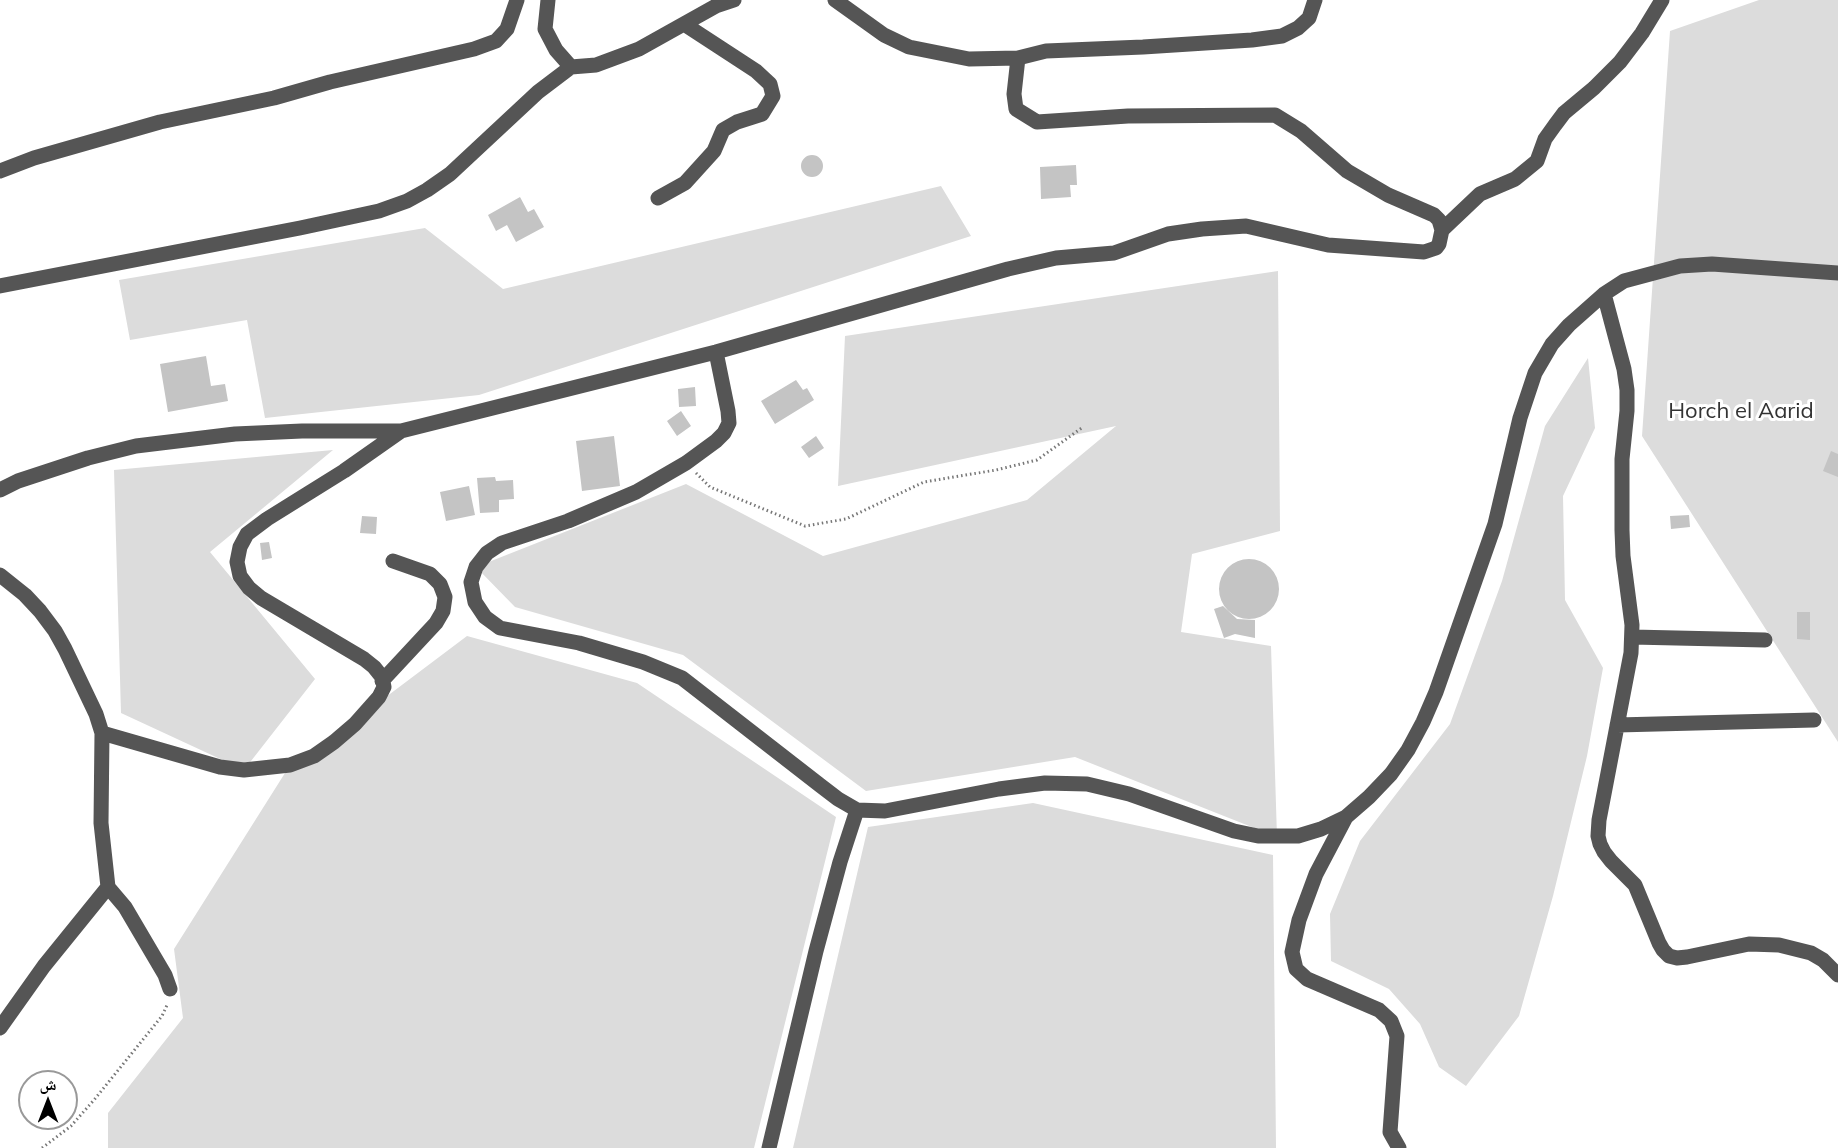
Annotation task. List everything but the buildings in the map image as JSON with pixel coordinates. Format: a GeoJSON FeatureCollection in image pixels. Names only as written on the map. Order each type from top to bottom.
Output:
{"type":"FeatureCollection","features":[{"type":"Feature","properties":{"kind":"street"},"geometry":{"type":"LineString","coordinates":[[0,171],[34,158],[160,122],[274,98],[330,82],[485,45],[496,41],[507,29],[517,0]]}},
{"type":"Feature","properties":{"kind":"street"},"geometry":{"type":"LineString","coordinates":[[548,0],[546,29],[556,50],[572,67]]}},
{"type":"Feature","properties":{"kind":"street"},"geometry":{"type":"LineString","coordinates":[[0,286],[300,228],[379,211],[407,201],[450,174],[538,92],[572,67],[596,65],[639,49],[716,6],[734,0]]}},
{"type":"Feature","properties":{"kind":"street"},"geometry":{"type":"LineString","coordinates":[[835,0],[884,35],[909,47],[969,59],[1018,58],[1046,51],[1154,47],[1282,36],[1298,28],[1309,18],[1315,0]]}},
{"type":"Feature","properties":{"kind":"street"},"geometry":{"type":"LineString","coordinates":[[0,490],[18,481],[88,458],[136,446],[235,434],[401,431],[716,352],[1008,268],[1056,258],[1114,253],[1179,232],[1246,226],[1328,245],[1424,252],[1436,248],[1443,230],[1480,194],[1515,179],[1537,161],[1545,139],[1564,113],[1620,62],[1642,33],[1662,0]]}},
{"type":"Feature","properties":{"kind":"street"},"geometry":{"type":"LineString","coordinates":[[658,198],[685,183],[714,151],[723,129],[762,114],[773,96],[770,84],[756,71],[684,24]]}},
{"type":"Feature","properties":{"kind":"street"},"geometry":{"type":"LineString","coordinates":[[1018,58],[1014,94],[1016,109],[1037,122],[1128,116],[1275,115],[1301,131],[1347,171],[1388,195],[1434,215],[1443,230]]}},
{"type":"Feature","properties":{"kind":"street"},"geometry":{"type":"LineString","coordinates":[[716,352],[729,423],[724,433],[686,463],[636,492],[568,521],[502,543],[487,553],[476,567],[471,582],[475,602],[485,617],[500,628],[579,643],[643,662],[682,678],[830,793],[857,810],[885,811],[999,789],[1045,783],[1087,784],[1130,794],[1234,831],[1258,836],[1298,836],[1321,830],[1346,817],[1369,797],[1408,750],[1436,692],[1495,524],[1520,418],[1536,373],[1552,344],[1588,306],[1624,281],[1680,266],[1712,264],[1838,273]]}},
{"type":"Feature","properties":{"kind":"street"},"geometry":{"type":"LineString","coordinates":[[1604,294],[1624,369],[1627,390],[1622,459],[1622,519],[1623,556],[1632,637],[1598,836],[1604,852],[1635,885],[1663,950],[1669,956],[1677,958],[1749,944],[1779,945],[1811,953],[1823,960],[1838,975]]}},
{"type":"Feature","properties":{"kind":"street"},"geometry":{"type":"LineString","coordinates":[[102,733],[220,767],[244,770],[290,765],[314,756],[355,724],[379,697],[384,687],[382,677],[364,659],[261,598],[240,576],[237,562],[240,547],[247,534],[401,431]]}},
{"type":"Feature","properties":{"kind":"street"},"geometry":{"type":"LineString","coordinates":[[382,681],[436,624],[443,611],[445,597],[440,584],[430,574],[393,561]]}},
{"type":"Feature","properties":{"kind":"street"},"geometry":{"type":"LineString","coordinates":[[0,575],[25,595],[55,631],[96,714],[102,733],[101,823],[108,887],[126,907],[165,975],[170,989]]}},
{"type":"Feature","properties":{"kind":"street"},"geometry":{"type":"LineString","coordinates":[[1632,637],[1765,640]]}},
{"type":"Feature","properties":{"kind":"street"},"geometry":{"type":"LineString","coordinates":[[1617,725],[1814,720]]}},
{"type":"Feature","properties":{"kind":"street"},"geometry":{"type":"LineString","coordinates":[[769,1148],[816,951],[840,862],[857,810]]}},
{"type":"Feature","properties":{"kind":"street"},"geometry":{"type":"LineString","coordinates":[[1346,817],[1316,874],[1299,920],[1292,951],[1296,969],[1307,979],[1379,1010],[1391,1020],[1397,1036],[1390,1132],[1399,1148]]}},
{"type":"Feature","properties":{"kind":"street"},"geometry":{"type":"LineString","coordinates":[[0,1028],[44,966],[108,887]]}},
{"type":"Feature","properties":{"kind":"path"},"geometry":{"type":"LineString","coordinates":[[686,463],[710,487],[805,526],[846,519],[924,482],[996,470],[1037,460],[1083,428]]}},
{"type":"Feature","properties":{"kind":"path"},"geometry":{"type":"LineString","coordinates":[[42,1148],[71,1126],[162,1016],[168,1004],[170,989]]}},
{"type":"Feature","properties":{"kind":"green space","name":"Horch el Aarid"},"geometry":{"type":"Polygon","coordinates":[[[1759,0],[1838,0],[1838,742],[1642,436],[1670,31],[1759,0]]]}},
{"type":"Feature","properties":{"kind":"green space"},"geometry":{"type":"Polygon","coordinates":[[[941,186],[971,236],[479,395],[265,418],[247,320],[130,340],[119,280],[425,228],[503,289],[941,186]]]}},
{"type":"Feature","properties":{"kind":"green space"},"geometry":{"type":"Polygon","coordinates":[[[1278,271],[1280,531],[1192,554],[1181,632],[1271,646],[1277,837],[1075,757],[866,791],[683,655],[515,607],[476,567],[686,484],[823,556],[1027,500],[1116,426],[838,486],[845,336],[1278,271]]]}},
{"type":"Feature","properties":{"kind":"green space"},"geometry":{"type":"Polygon","coordinates":[[[1588,358],[1595,428],[1563,496],[1565,600],[1603,668],[1587,756],[1553,896],[1519,1016],[1466,1086],[1439,1067],[1420,1024],[1389,989],[1331,961],[1330,914],[1360,841],[1450,724],[1502,581],[1545,426],[1588,358]]]}},
{"type":"Feature","properties":{"kind":"green space"},"geometry":{"type":"Polygon","coordinates":[[[333,450],[210,552],[315,679],[244,770],[121,713],[114,470],[333,450]]]}},
{"type":"Feature","properties":{"kind":"green space"},"geometry":{"type":"Polygon","coordinates":[[[467,636],[637,683],[836,817],[754,1148],[108,1148],[108,1113],[183,1018],[174,949],[285,773],[467,636]]]}},
{"type":"Feature","properties":{"kind":"green space"},"geometry":{"type":"Polygon","coordinates":[[[1033,803],[1273,855],[1276,1148],[793,1148],[868,827],[1033,803]]]}}]}
